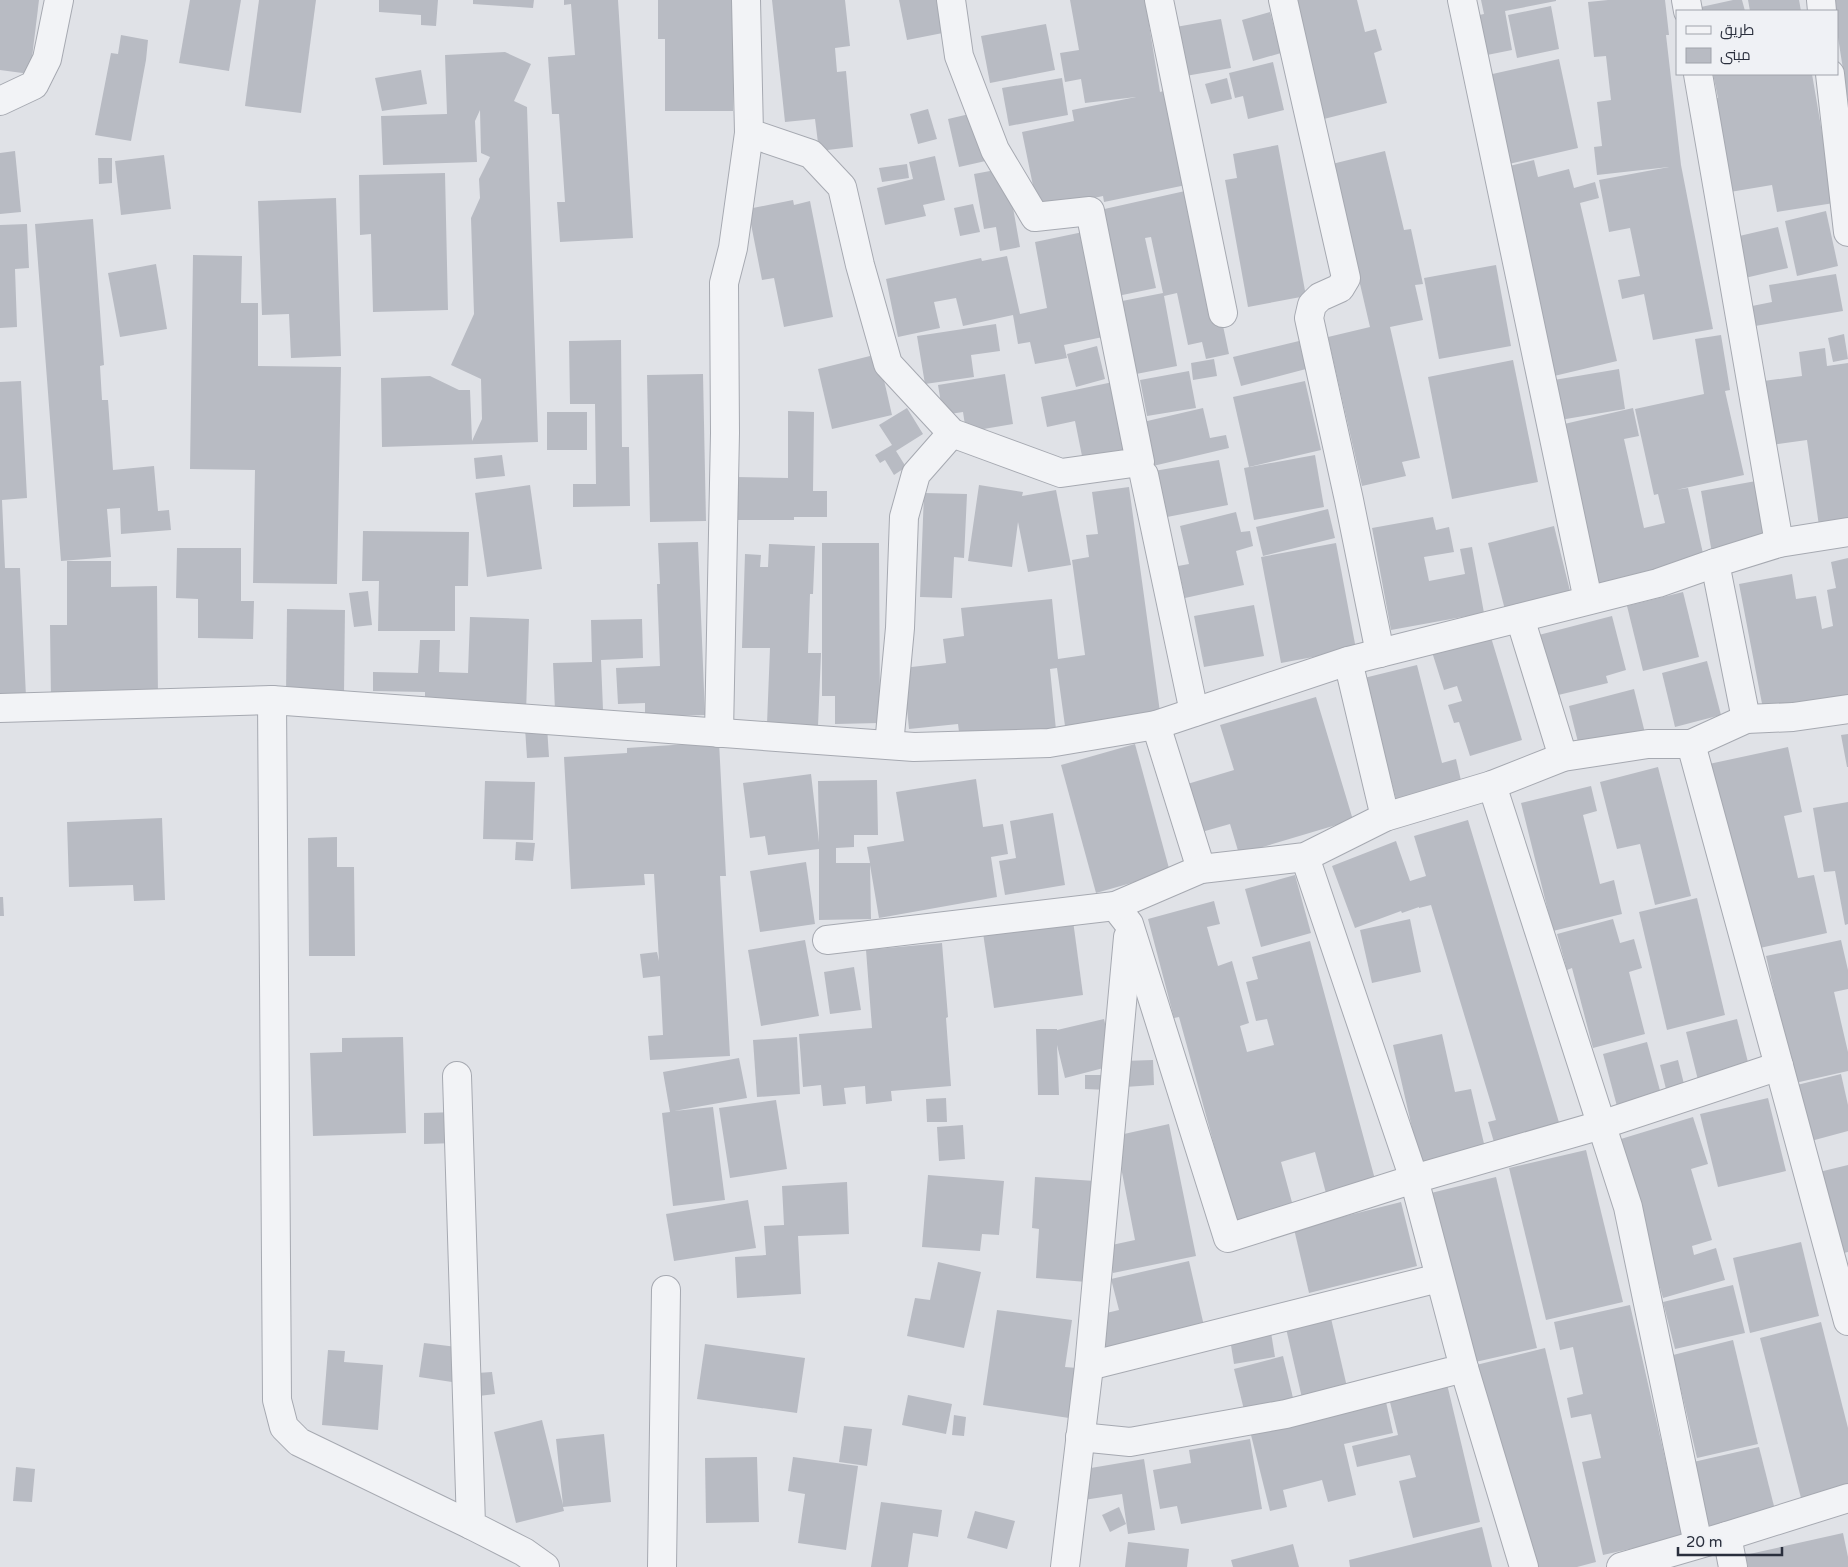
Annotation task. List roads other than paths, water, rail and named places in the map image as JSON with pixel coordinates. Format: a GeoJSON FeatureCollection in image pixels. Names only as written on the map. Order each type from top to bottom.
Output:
{"type":"FeatureCollection","features":[{"type":"Feature","properties":{"kind":"street"},"geometry":{"type":"LineString","coordinates":[[0,101],[34,85],[47,59],[59,0]]}},
{"type":"Feature","properties":{"kind":"street"},"geometry":{"type":"LineString","coordinates":[[720,733],[725,433],[724,283],[733,248],[749,133],[746,0]]}},
{"type":"Feature","properties":{"kind":"street"},"geometry":{"type":"LineString","coordinates":[[749,133],[811,154],[842,187],[860,265],[888,364],[952,433],[1061,473],[1140,462],[1090,211],[1035,217],[995,150],[959,56],[951,0]]}},
{"type":"Feature","properties":{"kind":"street"},"geometry":{"type":"LineString","coordinates":[[1159,0],[1223,313]]}},
{"type":"Feature","properties":{"kind":"street"},"geometry":{"type":"LineString","coordinates":[[1283,0],[1346,278],[1340,288],[1320,297],[1312,305],[1309,318],[1350,500],[1380,653]]}},
{"type":"Feature","properties":{"kind":"street"},"geometry":{"type":"LineString","coordinates":[[1462,0],[1588,600]]}},
{"type":"Feature","properties":{"kind":"street"},"geometry":{"type":"LineString","coordinates":[[1698,75],[1779,543]]}},
{"type":"Feature","properties":{"kind":"street"},"geometry":{"type":"LineString","coordinates":[[1830,75],[1848,232]]}},
{"type":"Feature","properties":{"kind":"street"},"geometry":{"type":"LineString","coordinates":[[889,745],[900,628],[904,516],[916,474],[952,433]]}},
{"type":"Feature","properties":{"kind":"street"},"geometry":{"type":"LineString","coordinates":[[1144,475],[1194,712]]}},
{"type":"Feature","properties":{"kind":"street"},"geometry":{"type":"LineString","coordinates":[[0,708],[272,700],[914,747],[1048,742],[1156,725],[1348,661],[1658,583],[1779,543],[1848,532]]}},
{"type":"Feature","properties":{"kind":"street"},"geometry":{"type":"LineString","coordinates":[[1715,563],[1746,719]]}},
{"type":"Feature","properties":{"kind":"street"},"geometry":{"type":"LineString","coordinates":[[1520,618],[1563,757]]}},
{"type":"Feature","properties":{"kind":"street"},"geometry":{"type":"LineString","coordinates":[[1348,661],[1386,816]]}},
{"type":"Feature","properties":{"kind":"street"},"geometry":{"type":"LineString","coordinates":[[272,700],[277,1400],[284,1427],[299,1442],[471,1525],[524,1552],[545,1567]]}},
{"type":"Feature","properties":{"kind":"street"},"geometry":{"type":"LineString","coordinates":[[827,940],[1122,915],[1201,869],[1305,857],[1386,816],[1492,784],[1563,757],[1648,744],[1691,744],[1746,719],[1792,717],[1848,709]]}},
{"type":"Feature","properties":{"kind":"street"},"geometry":{"type":"LineString","coordinates":[[1156,725],[1201,869]]}},
{"type":"Feature","properties":{"kind":"street"},"geometry":{"type":"LineString","coordinates":[[1691,744],[1848,1321]]}},
{"type":"Feature","properties":{"kind":"street"},"geometry":{"type":"LineString","coordinates":[[1492,784],[1628,1206],[1698,1544]]}},
{"type":"Feature","properties":{"kind":"street"},"geometry":{"type":"LineString","coordinates":[[1305,857],[1414,1179],[1464,1368],[1524,1567]]}},
{"type":"Feature","properties":{"kind":"street"},"geometry":{"type":"LineString","coordinates":[[1122,915],[1228,1238],[1414,1179],[1601,1125],[1779,1066]]}},
{"type":"Feature","properties":{"kind":"street"},"geometry":{"type":"LineString","coordinates":[[1065,1567],[1089,1366],[1122,915]]}},
{"type":"Feature","properties":{"kind":"street"},"geometry":{"type":"LineString","coordinates":[[457,1076],[471,1525]]}},
{"type":"Feature","properties":{"kind":"street"},"geometry":{"type":"LineString","coordinates":[[1089,1366],[1439,1278]]}},
{"type":"Feature","properties":{"kind":"street"},"geometry":{"type":"LineString","coordinates":[[662,1567],[666,1290]]}},
{"type":"Feature","properties":{"kind":"street"},"geometry":{"type":"LineString","coordinates":[[1080,1437],[1130,1442],[1286,1414],[1464,1368]]}},
{"type":"Feature","properties":{"kind":"street"},"geometry":{"type":"LineString","coordinates":[[1621,1567],[1848,1498]]}},
{"type":"Feature","properties":{"kind":"street"},"geometry":{"type":"LineString","coordinates":[[1727,1536],[1734,1567]]}}]}
